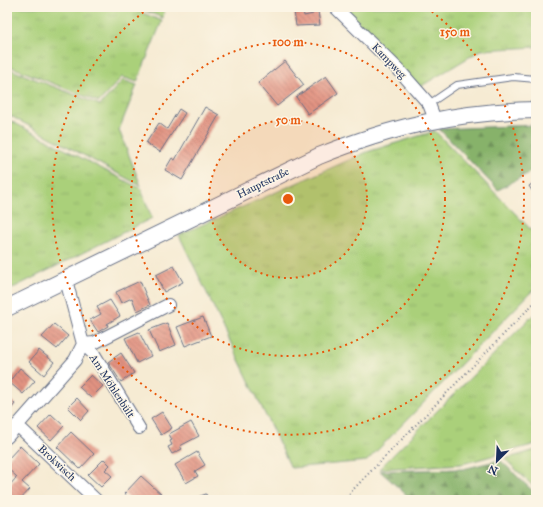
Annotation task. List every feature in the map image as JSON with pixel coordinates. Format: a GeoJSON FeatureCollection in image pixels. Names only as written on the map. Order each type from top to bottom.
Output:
{"type":"FeatureCollection","features":[{"type":"Feature","properties":{"kind":"main road","name":"Hauptstraße"},"geometry":{"type":"LineString","coordinates":[[7,308],[319,156],[372,136],[434,120],[484,113],[536,110]]}},
{"type":"Feature","properties":{"kind":"street","name":"Kampweg"},"geometry":{"type":"LineString","coordinates":[[335,7],[398,70],[429,104],[434,120]]}},
{"type":"Feature","properties":{"kind":"street"},"geometry":{"type":"LineString","coordinates":[[7,437],[75,360],[83,344],[66,280]]}},
{"type":"Feature","properties":{"kind":"street","name":"Am Möhlenbült"},"geometry":{"type":"LineString","coordinates":[[83,344],[94,343],[168,305]]}},
{"type":"Feature","properties":{"kind":"street","name":"Am Möhlenbült"},"geometry":{"type":"LineString","coordinates":[[83,344],[94,354],[139,428]]}},
{"type":"Feature","properties":{"kind":"street","name":"Brokwisch"},"geometry":{"type":"LineString","coordinates":[[17,425],[96,500]]}},
{"type":"Feature","properties":{"kind":"lane"},"geometry":{"type":"LineString","coordinates":[[429,104],[457,85],[512,77],[536,79]]}},
{"type":"Feature","properties":{"kind":"path"},"geometry":{"type":"LineString","coordinates":[[343,500],[536,301]]}},
{"type":"Feature","properties":{"kind":"green space"},"geometry":{"type":"Polygon","coordinates":[[[7,7],[128,7],[162,21],[137,82],[122,77],[99,102],[7,65],[7,7]]]}},
{"type":"Feature","properties":{"kind":"green space"},"geometry":{"type":"Polygon","coordinates":[[[136,7],[165,7],[163,18],[136,7]]]}},
{"type":"Feature","properties":{"kind":"green space"},"geometry":{"type":"Polygon","coordinates":[[[341,7],[534,7],[536,9],[536,47],[481,50],[418,88],[341,7]]]}},
{"type":"Feature","properties":{"kind":"green space"},"geometry":{"type":"Polygon","coordinates":[[[7,68],[100,105],[123,80],[137,85],[119,130],[141,186],[7,114],[7,68]]]}},
{"type":"Feature","properties":{"kind":"green space"},"geometry":{"type":"Polygon","coordinates":[[[7,119],[141,189],[152,218],[7,291],[7,119]]]}},
{"type":"Feature","properties":{"kind":"green space"},"geometry":{"type":"Polygon","coordinates":[[[536,125],[536,169],[498,190],[439,129],[536,125]]]}},
{"type":"Feature","properties":{"kind":"green space"},"geometry":{"type":"Polygon","coordinates":[[[435,131],[536,235],[536,287],[367,461],[291,468],[179,235],[367,152],[435,131]]]}},
{"type":"Feature","properties":{"kind":"green space"},"geometry":{"type":"Polygon","coordinates":[[[536,312],[536,444],[462,464],[379,469],[536,312]]]}},
{"type":"Feature","properties":{"kind":"green space"},"geometry":{"type":"Polygon","coordinates":[[[536,450],[536,489],[505,459],[536,450]]]}},
{"type":"Feature","properties":{"kind":"green space"},"geometry":{"type":"Polygon","coordinates":[[[500,460],[536,494],[536,500],[412,500],[380,471],[463,469],[500,460]]]}},
{"type":"Feature","properties":{"kind":"building"},"geometry":{"type":"Polygon","coordinates":[[[303,10],[304,16],[318,11],[320,25],[296,26],[294,11],[303,10]]]}},
{"type":"Feature","properties":{"kind":"building"},"geometry":{"type":"Polygon","coordinates":[[[285,61],[304,85],[277,106],[258,83],[285,61]]]}},
{"type":"Feature","properties":{"kind":"building"},"geometry":{"type":"Polygon","coordinates":[[[326,76],[338,93],[308,114],[296,97],[326,76]]]}},
{"type":"Feature","properties":{"kind":"building"},"geometry":{"type":"Polygon","coordinates":[[[205,107],[219,115],[182,180],[165,170],[172,158],[175,160],[205,107]]]}},
{"type":"Feature","properties":{"kind":"building"},"geometry":{"type":"Polygon","coordinates":[[[179,109],[185,113],[160,152],[146,143],[159,123],[167,129],[179,109]]]}},
{"type":"Feature","properties":{"kind":"building"},"geometry":{"type":"Polygon","coordinates":[[[536,181],[536,197],[529,186],[536,181]]]}},
{"type":"Feature","properties":{"kind":"building"},"geometry":{"type":"Polygon","coordinates":[[[174,266],[183,282],[164,292],[156,275],[174,266]]]}},
{"type":"Feature","properties":{"kind":"building"},"geometry":{"type":"Polygon","coordinates":[[[140,281],[150,305],[137,311],[132,298],[121,303],[116,292],[140,281]]]}},
{"type":"Feature","properties":{"kind":"building"},"geometry":{"type":"Polygon","coordinates":[[[110,300],[120,316],[98,332],[90,320],[101,314],[97,307],[110,300]]]}},
{"type":"Feature","properties":{"kind":"building"},"geometry":{"type":"Polygon","coordinates":[[[203,317],[211,336],[185,346],[177,327],[203,317]]]}},
{"type":"Feature","properties":{"kind":"building"},"geometry":{"type":"Polygon","coordinates":[[[167,323],[176,345],[159,352],[149,330],[167,323]]]}},
{"type":"Feature","properties":{"kind":"building"},"geometry":{"type":"Polygon","coordinates":[[[54,324],[68,336],[57,349],[42,337],[54,324]]]}},
{"type":"Feature","properties":{"kind":"building"},"geometry":{"type":"Polygon","coordinates":[[[139,332],[151,356],[137,363],[125,338],[139,332]]]}},
{"type":"Feature","properties":{"kind":"building"},"geometry":{"type":"Polygon","coordinates":[[[39,350],[54,362],[44,375],[29,362],[39,350]]]}},
{"type":"Feature","properties":{"kind":"building"},"geometry":{"type":"Polygon","coordinates":[[[121,353],[134,373],[121,382],[108,362],[121,353]]]}},
{"type":"Feature","properties":{"kind":"building"},"geometry":{"type":"Polygon","coordinates":[[[20,368],[35,381],[23,394],[9,382],[20,368]]]}},
{"type":"Feature","properties":{"kind":"building"},"geometry":{"type":"Polygon","coordinates":[[[91,375],[103,386],[91,398],[79,387],[91,375]]]}},
{"type":"Feature","properties":{"kind":"building"},"geometry":{"type":"Polygon","coordinates":[[[7,397],[15,404],[7,414],[7,397]]]}},
{"type":"Feature","properties":{"kind":"building"},"geometry":{"type":"Polygon","coordinates":[[[77,398],[89,411],[81,420],[68,407],[77,398]]]}},
{"type":"Feature","properties":{"kind":"building"},"geometry":{"type":"Polygon","coordinates":[[[162,412],[172,428],[161,435],[151,419],[162,412]]]}},
{"type":"Feature","properties":{"kind":"building"},"geometry":{"type":"Polygon","coordinates":[[[51,414],[64,426],[51,440],[38,428],[51,414]]]}},
{"type":"Feature","properties":{"kind":"building"},"geometry":{"type":"Polygon","coordinates":[[[191,422],[199,436],[180,446],[182,449],[172,454],[168,447],[172,445],[170,441],[172,440],[169,434],[191,422]]]}},
{"type":"Feature","properties":{"kind":"building"},"geometry":{"type":"Polygon","coordinates":[[[71,432],[94,454],[80,469],[57,447],[71,432]]]}},
{"type":"Feature","properties":{"kind":"building"},"geometry":{"type":"Polygon","coordinates":[[[20,446],[39,464],[22,482],[30,489],[20,500],[7,500],[7,488],[17,477],[7,468],[7,460],[20,446]]]}},
{"type":"Feature","properties":{"kind":"building"},"geometry":{"type":"Polygon","coordinates":[[[197,452],[205,465],[195,471],[198,476],[186,483],[175,465],[197,452]]]}},
{"type":"Feature","properties":{"kind":"building"},"geometry":{"type":"Polygon","coordinates":[[[104,459],[110,465],[105,470],[112,476],[101,487],[88,475],[104,459]]]}},
{"type":"Feature","properties":{"kind":"building"},"geometry":{"type":"Polygon","coordinates":[[[141,476],[162,495],[157,500],[131,500],[124,494],[141,476]]]}},
{"type":"Feature","properties":{"kind":"building"},"geometry":{"type":"Polygon","coordinates":[[[206,494],[208,500],[189,500],[206,494]]]}}]}
